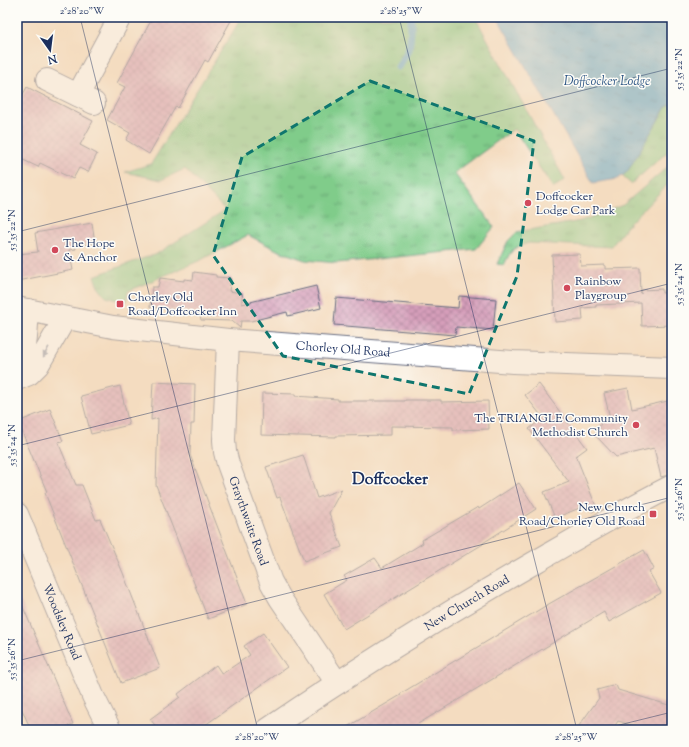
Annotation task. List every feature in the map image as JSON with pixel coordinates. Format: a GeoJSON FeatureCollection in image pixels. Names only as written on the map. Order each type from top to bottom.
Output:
{"type":"FeatureCollection","features":[{"type":"Feature","properties":{"kind":"street"},"geometry":{"type":"LineString","coordinates":[[47,80],[86,99],[120,17]]}},
{"type":"Feature","properties":{"kind":"street"},"geometry":{"type":"LineString","coordinates":[[17,373],[26,347],[22,309]]}},
{"type":"Feature","properties":{"kind":"street","name":"Chorley Old Road"},"geometry":{"type":"LineString","coordinates":[[22,309],[126,329],[228,340],[513,362],[672,368]]}},
{"type":"Feature","properties":{"kind":"street"},"geometry":{"type":"LineString","coordinates":[[17,379],[29,374],[38,365],[65,318]]}},
{"type":"Feature","properties":{"kind":"street","name":"Graythwaite Road"},"geometry":{"type":"LineString","coordinates":[[228,340],[224,440],[228,464],[271,582],[283,604],[337,683]]}},
{"type":"Feature","properties":{"kind":"street","name":"New Church Road"},"geometry":{"type":"LineString","coordinates":[[267,730],[337,683],[468,601],[635,504],[672,486]]}},
{"type":"Feature","properties":{"kind":"street","name":"Woodsley Road"},"geometry":{"type":"LineString","coordinates":[[17,514],[93,696],[110,730]]}},
{"type":"Feature","properties":{"kind":"highlighted area"},"geometry":{"type":"Polygon","coordinates":[[[370,81],[534,141],[517,276],[469,394],[283,356],[213,255],[242,157],[370,81]]]}},
{"type":"Feature","properties":{"kind":"green space"},"geometry":{"type":"Polygon","coordinates":[[[242,17],[475,17],[565,180],[553,188],[514,129],[454,173],[494,227],[476,249],[337,263],[305,260],[279,251],[248,235],[201,260],[128,291],[126,302],[106,297],[98,287],[94,276],[155,255],[225,210],[185,169],[161,180],[125,172],[151,164],[242,17]]]}},
{"type":"Feature","properties":{"kind":"green space"},"geometry":{"type":"Polygon","coordinates":[[[672,104],[672,148],[631,184],[622,176],[627,172],[666,107],[672,104]]]}},
{"type":"Feature","properties":{"kind":"green space"},"geometry":{"type":"Polygon","coordinates":[[[672,163],[672,180],[629,224],[611,247],[529,243],[519,246],[513,250],[504,265],[497,264],[508,241],[517,232],[581,221],[623,205],[672,163]]]}},
{"type":"Feature","properties":{"kind":"water","name":"Doffcocker Lodge"},"geometry":{"type":"Polygon","coordinates":[[[497,17],[672,17],[672,104],[666,107],[627,172],[618,179],[593,183],[497,17]]]}},
{"type":"Feature","properties":{"kind":"building"},"geometry":{"type":"Polygon","coordinates":[[[153,17],[233,17],[208,62],[205,60],[178,108],[176,106],[149,154],[126,140],[130,133],[107,120],[125,87],[117,83],[153,17]]]}},
{"type":"Feature","properties":{"kind":"building"},"geometry":{"type":"Polygon","coordinates":[[[27,87],[93,121],[80,145],[97,154],[88,172],[79,168],[73,179],[40,163],[38,167],[17,157],[17,105],[27,87]]]}},
{"type":"Feature","properties":{"kind":"building","name":"The Hope & Anchor"},"geometry":{"type":"Polygon","coordinates":[[[92,223],[95,243],[75,246],[76,249],[69,250],[73,270],[17,281],[17,254],[38,252],[35,233],[92,223]]]}},
{"type":"Feature","properties":{"kind":"building"},"geometry":{"type":"Polygon","coordinates":[[[580,254],[581,266],[605,265],[605,269],[640,268],[641,294],[641,290],[662,289],[662,293],[672,292],[672,325],[642,326],[641,303],[596,305],[596,307],[582,308],[583,320],[555,322],[552,255],[580,254]]]}},
{"type":"Feature","properties":{"kind":"building"},"geometry":{"type":"Polygon","coordinates":[[[194,272],[216,275],[216,277],[231,278],[229,291],[242,293],[242,304],[316,286],[321,308],[288,316],[287,312],[251,321],[241,321],[240,328],[232,321],[201,320],[200,315],[204,314],[150,307],[152,287],[158,287],[160,278],[184,281],[184,279],[193,280],[194,272]]]}},
{"type":"Feature","properties":{"kind":"building"},"geometry":{"type":"Polygon","coordinates":[[[459,296],[496,299],[493,330],[456,327],[455,335],[334,325],[336,298],[458,308],[459,296]]]}},
{"type":"Feature","properties":{"kind":"building"},"geometry":{"type":"Polygon","coordinates":[[[153,382],[195,384],[194,424],[191,424],[190,455],[247,604],[208,619],[156,485],[158,418],[151,420],[153,382]]]}},
{"type":"Feature","properties":{"kind":"building"},"geometry":{"type":"Polygon","coordinates":[[[539,384],[587,448],[576,456],[597,509],[592,512],[587,505],[555,518],[544,492],[569,482],[529,429],[543,418],[525,395],[539,384]]]}},
{"type":"Feature","properties":{"kind":"building"},"geometry":{"type":"Polygon","coordinates":[[[120,386],[129,425],[91,434],[81,396],[120,386]]]}},
{"type":"Feature","properties":{"kind":"building","name":"The TRIANGLE Community Methodist Church"},"geometry":{"type":"Polygon","coordinates":[[[628,388],[632,409],[672,400],[672,474],[661,477],[654,448],[616,457],[596,436],[602,420],[610,418],[604,393],[628,388]]]}},
{"type":"Feature","properties":{"kind":"building"},"geometry":{"type":"Polygon","coordinates":[[[262,393],[295,394],[295,396],[338,399],[338,401],[488,401],[489,429],[453,430],[453,427],[391,426],[391,435],[336,437],[261,435],[262,393]]]}},
{"type":"Feature","properties":{"kind":"building"},"geometry":{"type":"Polygon","coordinates":[[[50,409],[63,441],[58,442],[76,485],[82,485],[96,520],[100,519],[160,668],[121,683],[45,493],[47,492],[18,422],[50,409]]]}},
{"type":"Feature","properties":{"kind":"building"},"geometry":{"type":"Polygon","coordinates":[[[303,455],[317,498],[342,489],[329,513],[342,547],[304,561],[280,497],[277,498],[266,467],[303,455]]]}},
{"type":"Feature","properties":{"kind":"building"},"geometry":{"type":"Polygon","coordinates":[[[519,483],[536,509],[483,544],[344,629],[324,594],[347,580],[344,576],[375,558],[382,568],[423,543],[422,540],[478,507],[479,509],[519,483]]]}},
{"type":"Feature","properties":{"kind":"building"},"geometry":{"type":"Polygon","coordinates":[[[644,550],[654,569],[649,572],[661,593],[609,622],[604,612],[408,730],[342,730],[547,605],[644,550]]]}},
{"type":"Feature","properties":{"kind":"building"},"geometry":{"type":"Polygon","coordinates":[[[17,593],[73,724],[59,730],[31,730],[17,698],[17,593]]]}},
{"type":"Feature","properties":{"kind":"building"},"geometry":{"type":"Polygon","coordinates":[[[263,633],[287,667],[198,730],[159,730],[150,719],[180,697],[178,694],[216,665],[222,674],[250,655],[244,646],[263,633]]]}},
{"type":"Feature","properties":{"kind":"building"},"geometry":{"type":"Polygon","coordinates":[[[616,685],[618,690],[672,706],[672,730],[650,730],[618,721],[612,730],[576,730],[599,698],[597,690],[616,685]]]}},
{"type":"Feature","properties":{"kind":"waterway"},"geometry":{"type":"LineString","coordinates":[[398,67],[403,60],[410,43],[411,17]]}},
{"type":"Feature","properties":{"kind":"place","name":"Doffcocker Lodge Car Park"},"geometry":{"type":"Point","coordinates":[528,203]}},
{"type":"Feature","properties":{"kind":"place","name":"The Hope & Anchor"},"geometry":{"type":"Point","coordinates":[55,250]}},
{"type":"Feature","properties":{"kind":"place","name":"Rainbow Playgroup"},"geometry":{"type":"Point","coordinates":[567,288]}},
{"type":"Feature","properties":{"kind":"place","name":"Chorley Old Road/Doffcocker Inn"},"geometry":{"type":"Point","coordinates":[120,304]}},
{"type":"Feature","properties":{"kind":"place","name":"The TRIANGLE Community Methodist Church"},"geometry":{"type":"Point","coordinates":[636,425]}},
{"type":"Feature","properties":{"kind":"place","name":"New Church Road/Chorley Old Road"},"geometry":{"type":"Point","coordinates":[653,514]}},
{"type":"Feature","properties":{"kind":"district","name":"Doffcocker"},"geometry":{"type":"Point","coordinates":[390,478]}}]}
